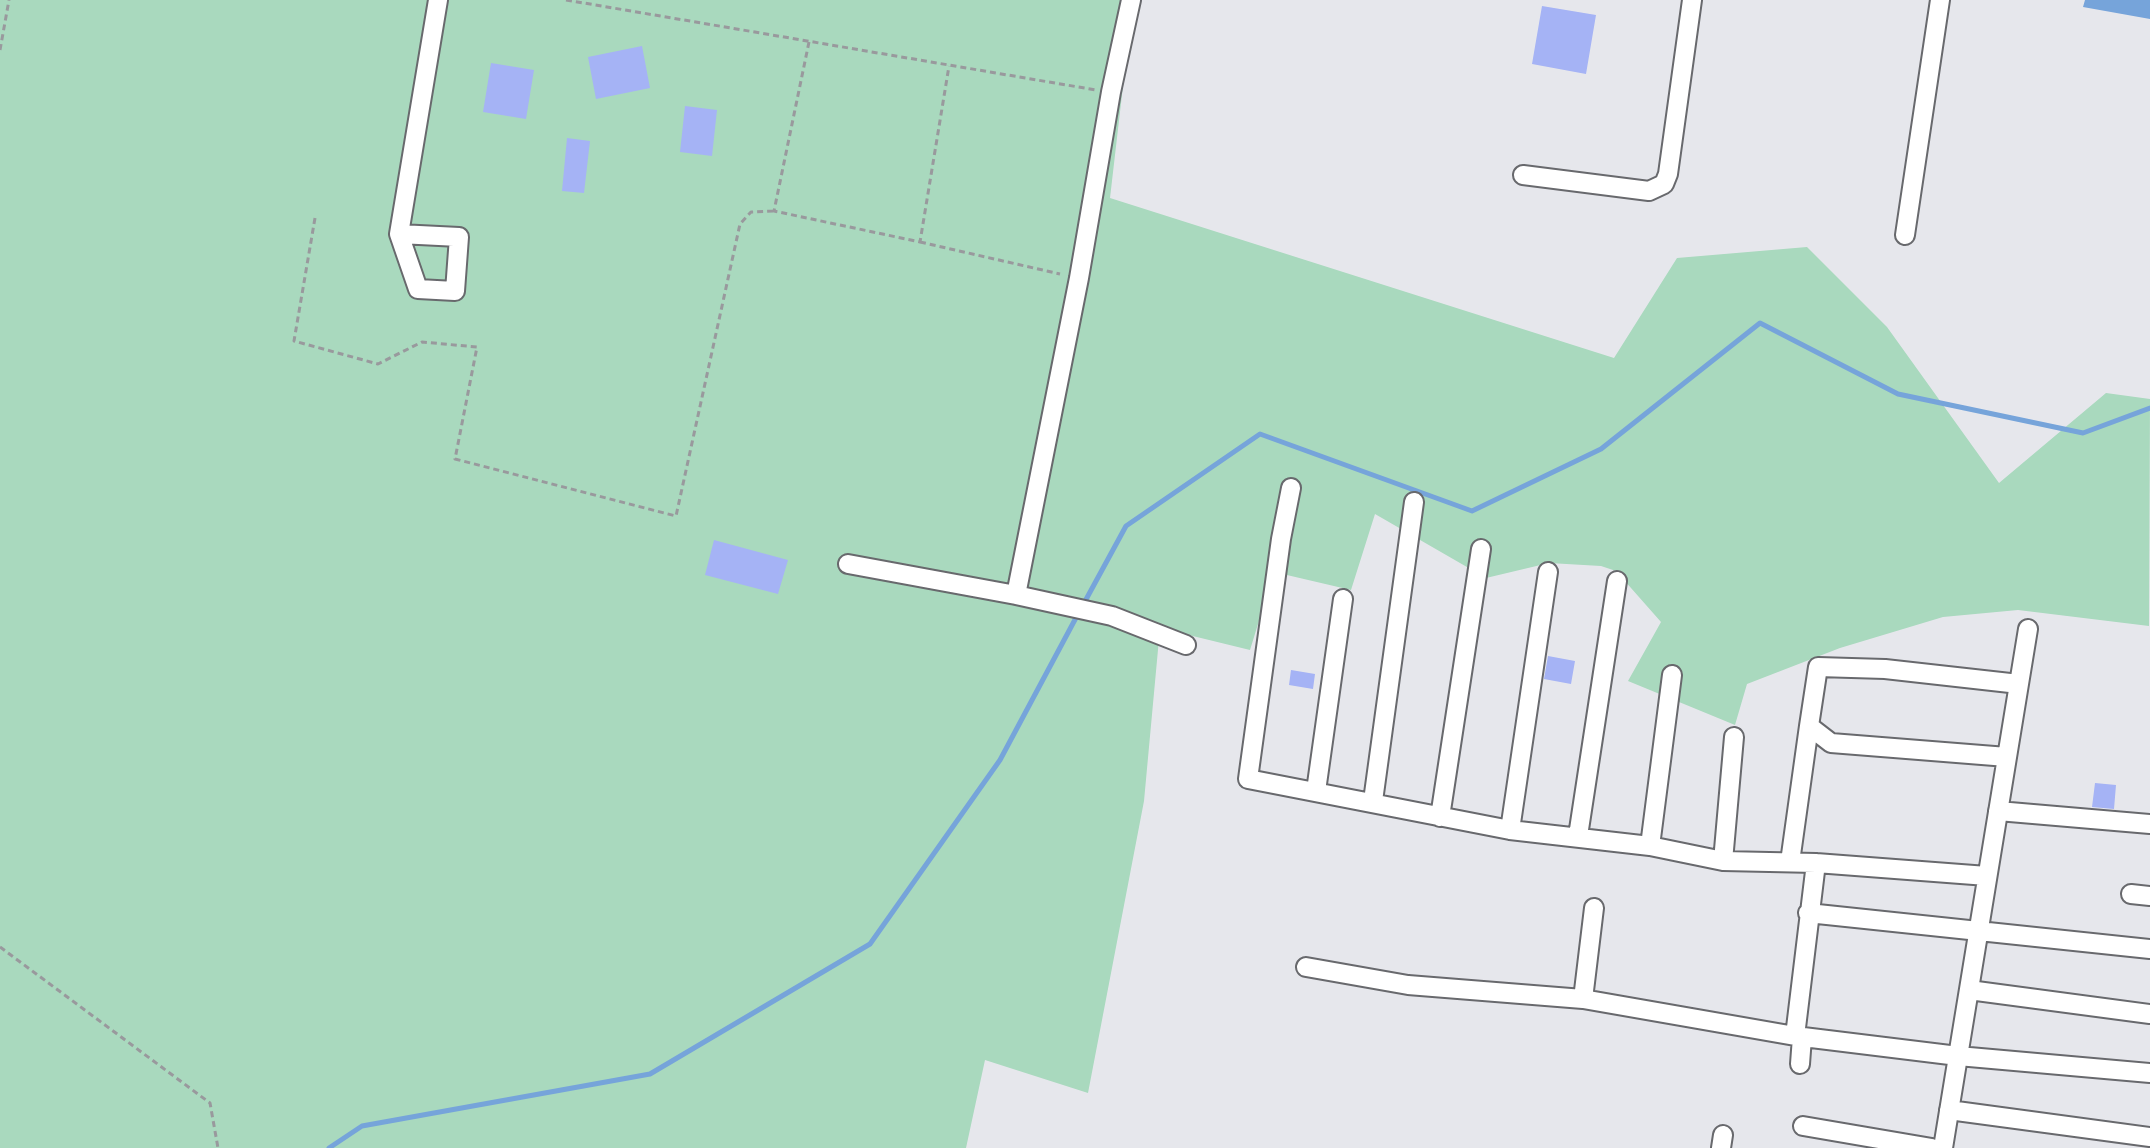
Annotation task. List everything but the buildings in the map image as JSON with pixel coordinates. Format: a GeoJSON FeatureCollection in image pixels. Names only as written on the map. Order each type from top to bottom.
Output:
{"type":"FeatureCollection","features":[{"type":"Feature","properties":{"kind":"street"},"geometry":{"type":"LineString","coordinates":[[399,234],[438,0]]}},
{"type":"Feature","properties":{"kind":"street"},"geometry":{"type":"LineString","coordinates":[[1016,595],[1131,0]]}},
{"type":"Feature","properties":{"kind":"street"},"geometry":{"type":"LineString","coordinates":[[1523,175],[1649,191],[1664,184],[1668,174],[1692,0]]}},
{"type":"Feature","properties":{"kind":"street"},"geometry":{"type":"LineString","coordinates":[[1905,235],[1940,0]]}},
{"type":"Feature","properties":{"kind":"street"},"geometry":{"type":"LineString","coordinates":[[1291,488],[1281,539],[1248,779],[1510,830],[1650,846],[1723,861],[1816,863],[1987,876]]}},
{"type":"Feature","properties":{"kind":"street"},"geometry":{"type":"LineString","coordinates":[[1373,801],[1414,502]]}},
{"type":"Feature","properties":{"kind":"street"},"geometry":{"type":"LineString","coordinates":[[1440,817],[1481,549]]}},
{"type":"Feature","properties":{"kind":"street"},"geometry":{"type":"LineString","coordinates":[[848,564],[1112,616],[1186,645]]}},
{"type":"Feature","properties":{"kind":"street"},"geometry":{"type":"LineString","coordinates":[[1510,830],[1548,572]]}},
{"type":"Feature","properties":{"kind":"street"},"geometry":{"type":"LineString","coordinates":[[1578,836],[1617,581]]}},
{"type":"Feature","properties":{"kind":"street"},"geometry":{"type":"LineString","coordinates":[[1316,791],[1343,599]]}},
{"type":"Feature","properties":{"kind":"street"},"geometry":{"type":"LineString","coordinates":[[1943,1148],[2028,629]]}},
{"type":"Feature","properties":{"kind":"street"},"geometry":{"type":"LineString","coordinates":[[1790,862],[1818,667],[1885,669],[2019,684]]}},
{"type":"Feature","properties":{"kind":"street"},"geometry":{"type":"LineString","coordinates":[[1650,846],[1672,675]]}},
{"type":"Feature","properties":{"kind":"street"},"geometry":{"type":"LineString","coordinates":[[1809,726],[1831,743],[2007,757]]}},
{"type":"Feature","properties":{"kind":"street"},"geometry":{"type":"LineString","coordinates":[[1723,861],[1734,737]]}},
{"type":"Feature","properties":{"kind":"street"},"geometry":{"type":"LineString","coordinates":[[1998,811],[2150,824]]}},
{"type":"Feature","properties":{"kind":"street"},"geometry":{"type":"LineString","coordinates":[[1800,1064],[1799,1037],[1808,913],[1816,863]]}},
{"type":"Feature","properties":{"kind":"street"},"geometry":{"type":"LineString","coordinates":[[1583,999],[1594,908]]}},
{"type":"Feature","properties":{"kind":"street"},"geometry":{"type":"LineString","coordinates":[[1808,913],[2150,949]]}},
{"type":"Feature","properties":{"kind":"street"},"geometry":{"type":"LineString","coordinates":[[1306,967],[1408,985],[1583,999],[1799,1037],[1958,1056],[2150,1073]]}},
{"type":"Feature","properties":{"kind":"street"},"geometry":{"type":"LineString","coordinates":[[1969,990],[2150,1014]]}},
{"type":"Feature","properties":{"kind":"street"},"geometry":{"type":"LineString","coordinates":[[1949,1110],[2150,1137]]}},
{"type":"Feature","properties":{"kind":"street"},"geometry":{"type":"LineString","coordinates":[[1803,1126],[1932,1148]]}},
{"type":"Feature","properties":{"kind":"path"},"geometry":{"type":"LineString","coordinates":[[0,50],[9,0]]}},
{"type":"Feature","properties":{"kind":"path"},"geometry":{"type":"LineString","coordinates":[[566,0],[1111,92]]}},
{"type":"Feature","properties":{"kind":"path"},"geometry":{"type":"LineString","coordinates":[[774,211],[809,42]]}},
{"type":"Feature","properties":{"kind":"path"},"geometry":{"type":"LineString","coordinates":[[920,242],[949,66]]}},
{"type":"Feature","properties":{"kind":"path"},"geometry":{"type":"LineString","coordinates":[[315,218],[294,341],[378,364],[422,342],[477,347],[455,459],[676,516],[740,224],[751,212],[774,211],[1079,278]]}},
{"type":"Feature","properties":{"kind":"path"},"geometry":{"type":"LineString","coordinates":[[0,947],[210,1103],[218,1148]]}},
{"type":"Feature","properties":{"kind":"green space"},"geometry":{"type":"Polygon","coordinates":[[[0,0],[1133,0],[1110,198],[1614,358],[1677,258],[1807,247],[1887,327],[1999,483],[2106,393],[2150,399],[2149,626],[2018,610],[1943,617],[1840,648],[1747,684],[1735,725],[1628,681],[1661,622],[1616,571],[1601,566],[1549,563],[1486,578],[1375,514],[1351,590],[1274,572],[1250,650],[1160,628],[1144,801],[1088,1093],[985,1060],[966,1148],[0,1148],[0,0]]]}},
{"type":"Feature","properties":{"kind":"water"},"geometry":{"type":"Polygon","coordinates":[[[2085,0],[2150,0],[2150,19],[2083,7],[2085,0]]]}},
{"type":"Feature","properties":{"kind":"waterway"},"geometry":{"type":"LineString","coordinates":[[1083,605],[1126,526],[1260,434],[1472,511],[1601,449],[1760,323],[1898,394],[2083,433],[2150,408]]}},
{"type":"Feature","properties":{"kind":"waterway"},"geometry":{"type":"LineString","coordinates":[[329,1148],[362,1126],[650,1074],[870,944],[1000,760],[1078,614]]}}]}
